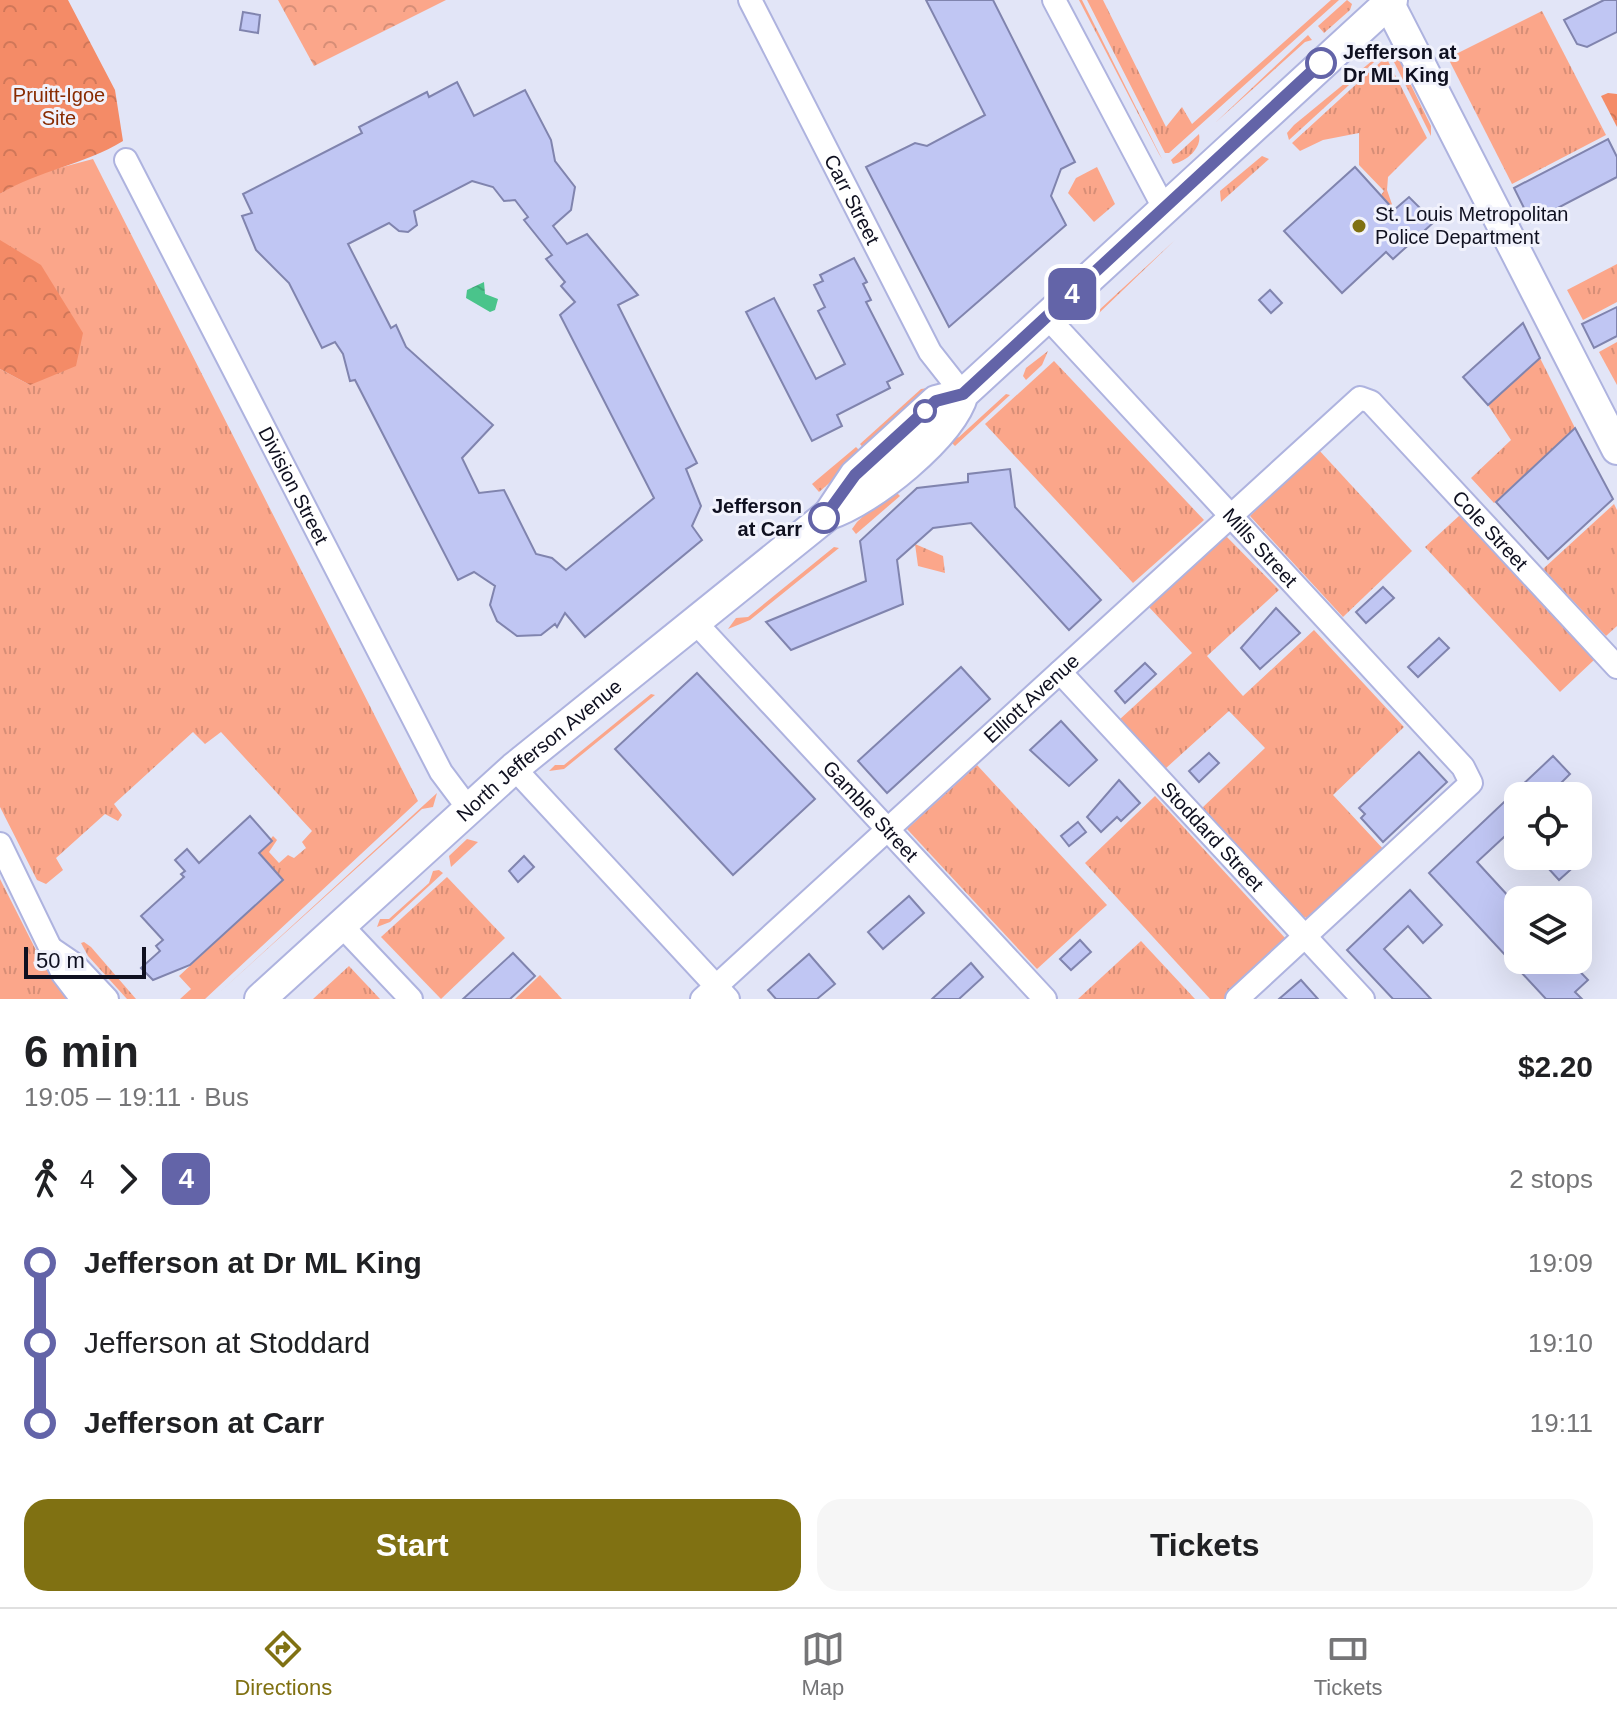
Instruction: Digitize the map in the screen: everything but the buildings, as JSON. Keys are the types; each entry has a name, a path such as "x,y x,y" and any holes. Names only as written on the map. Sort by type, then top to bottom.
{"main road":[{"name":"North Jefferson Avenue","path":"260,999 514,768 829,514 855,475 936,401 963,394 1389,1"},
{"path":"1389,1 1608,409 1617,449"}],"street":[{"name":"Carr Street","path":"750,0 930,352 963,394"},
{"path":"1054,0 1164,208"},
{"name":"Division Street","path":"126,160 441,772 468,808"},
{"name":"Mills Street","path":"1047,317 1463,767 1471,783 1305,936"},
{"name":"Elliott Avenue","path":"716,995 888,829 1360,398"},
{"name":"Cole Street","path":"1360,398 1371,402 1614,660"},
{"name":"Gamble Street","path":"695,622 1045,999"},
{"name":"Stoddard Street","path":"1060,672 1363,999"},
{"path":"514,768 716,995"},
{"path":"0,844 63,974 82,999"},
{"path":"341,925 411,999"},
{"path":"1237,999 1305,936"},
{"path":"51,947 74,964 107,999"}],"green space":[{"name":"Pruitt-Igoe Site","path":"0,0 68,0 115,90 123,141 0,194"},
{"path":"278,0 446,0 314,66"},
{"path":"1079,0 1082,0 1162,159 1159,154"},
{"path":"1087,0 1103,0 1166,127 1182,107 1192,124 1331,0 1339,0 1169,153 1165,153"},
{"path":"1347,0 1352,4 1350,10 1324,33 1318,26"},
{"path":"1542,11 1606,135 1512,184 1448,58"},
{"path":"1308,35 1312,40 1305,42 1215,123"},
{"path":"1394,50 1410,70 1405,73 1431,126 1431,136 1390,54"},
{"path":"1384,51 1289,140 1287,133 1294,125"},
{"path":"1386,57 1427,138 1388,177 1387,190 1394,210 1381,195 1384,191 1359,165 1359,133 1323,140 1300,151 1292,143"},
{"path":"1617,94 1617,127 1601,96"},
{"path":"1199,134 1198,144 1192,153 1173,164 1171,160"},
{"path":"1262,156 1269,159 1221,202 1220,191"},
{"path":"93,159 418,801 205,999 180,999 191,989 179,976 283,880 259,853 273,836 277,840 269,852 279,863 288,855 294,858 306,848 302,842 312,831 221,732 205,744 193,732 114,804 122,815 118,821 105,814 56,858 63,870 46,884 37,880 0,807 0,369 30,385 41,266 0,241 0,194 29,176"},
{"path":"1097,167 1115,204 1094,222 1068,193 1076,178"},
{"path":"0,240 41,265 83,333 76,366 30,385 0,369"},
{"path":"1175,240 1098,314 1080,321 1086,313 1097,312"},
{"path":"1617,264 1617,302 1583,320 1567,290"},
{"path":"1617,342 1617,385 1599,352"},
{"path":"1048,351 1042,365 1026,380 1023,376 1026,368"},
{"path":"1540,358 1575,428 1494,503 1471,478 1511,440 1488,405"},
{"path":"1054,361 1204,520 1133,583 985,424"},
{"path":"928,388 866,451 860,444 921,389"},
{"path":"1006,394 1010,395 955,446 950,441 959,437"},
{"path":"856,447 863,454 819,492 812,484"},
{"path":"1318,449 1412,551 1343,617 1250,516"},
{"path":"893,489 900,496 856,534 852,529 857,522"},
{"path":"1614,504 1617,510 1617,626 1606,636 1543,569"},
{"path":"1460,515 1594,660 1560,692 1425,547"},
{"path":"1225,535 1279,590 1207,656 1243,696 1314,630 1404,727 1333,795 1386,852 1310,919 1304,917 1202,808 1265,748 1229,711 1165,769 1119,720 1192,653 1148,606"},
{"path":"915,544 943,556 945,573 918,566"},
{"path":"834,547 839,548 750,620 728,629 736,618 748,617"},
{"path":"651,694 655,695 564,769 549,771 555,765 564,765"},
{"path":"977,765 1107,905 1037,969 907,829"},
{"path":"437,793 433,807 422,809 221,991"},
{"path":"1155,796 1286,939 1225,999 1210,999 1085,863"},
{"path":"467,839 478,842 451,867 449,856"},
{"path":"433,871 443,873 390,922 377,927 380,919 389,919 429,883"},
{"path":"447,877 505,938 441,999 381,937"},
{"path":"0,879 43,964 69,999 0,999"},
{"path":"1141,941 1195,999 1078,999"},
{"path":"84,942 136,999 127,999 88,956 81,943"},
{"path":"349,966 380,999 313,999"},
{"path":"540,975 562,999 515,999"}],"water":[{"path":"484,282 485,294 498,299 495,310 490,312 466,298 467,290"}],"bus line":[{"name":"4","path":"824,518 844,487 887,445 936,401 963,394 1321,63"}],"place":[{"name":"Jefferson at Dr ML King","path":"1321,63"},
{"name":"St. Louis Metropolitan Police Department","path":"1359,226"},
{"name":"Jefferson at Carr","path":"824,518"}]}
